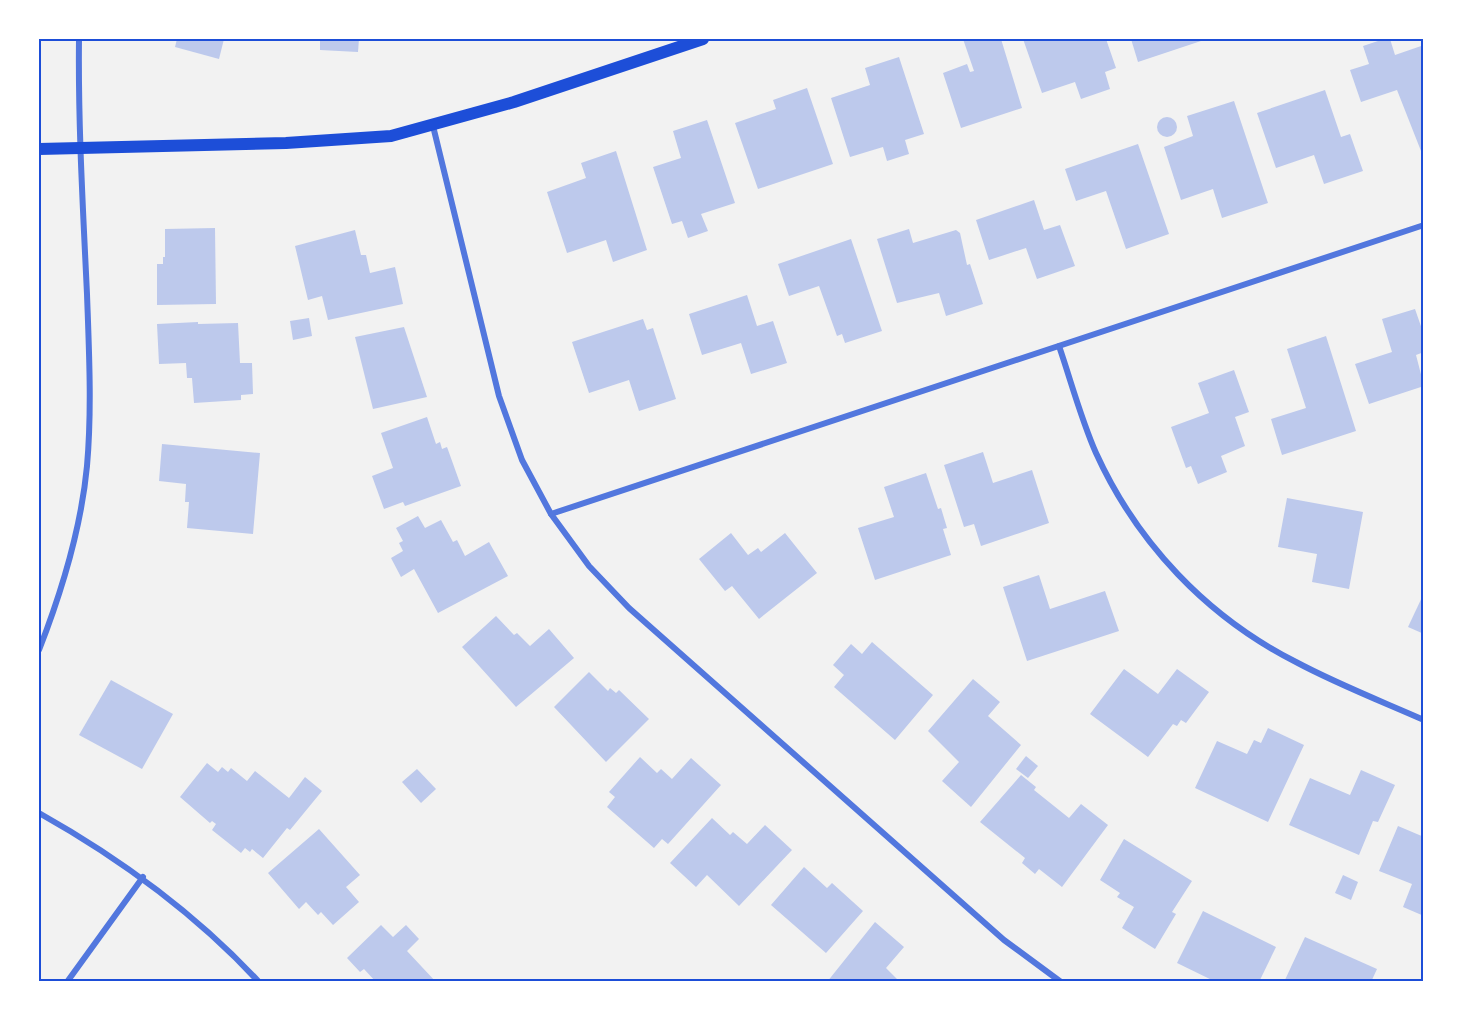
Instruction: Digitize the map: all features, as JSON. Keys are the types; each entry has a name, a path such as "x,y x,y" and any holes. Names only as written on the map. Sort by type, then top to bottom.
{"main road":[{"path":"39,149 342,140 391,136 514,102 703,39"}],"street":[{"path":"39,650 70,557 80,517 87,468 90,381 80,147 80,39"},
{"path":"433,126 499,396 522,460 551,514 589,566 629,608 1004,940 1061,982"},
{"path":"551,514 1424,225"},
{"path":"1059,346 1096,452 1124,507 1161,558 1202,599 1247,634 1296,662 1424,720"},
{"path":"39,813 143,877 230,950 259,982"},
{"path":"67,982 143,877"}],"building":[{"path":"177,39 224,39 219,59 175,47"},
{"path":"320,39 359,39 358,52 320,50"},
{"path":"963,39 1001,39 1022,108 961,128 943,73 967,64 970,72 974,71"},
{"path":"1023,39 1106,39 1116,68 1105,72 1110,89 1081,99 1075,82 1042,93"},
{"path":"1131,39 1207,39 1138,62"},
{"path":"1390,39 1395,55 1424,45 1424,150 1421,151 1397,90 1361,102 1350,70 1369,64 1363,46"},
{"path":"899,57 924,134 905,140 909,154 887,161 883,147 850,157 831,98 870,85 865,68"},
{"path":"807,88 833,164 758,189 735,123 776,109 773,100"},
{"path":"1325,90 1341,137 1350,134 1363,171 1324,184 1314,155 1276,168 1257,113"},
{"path":"1234,101 1268,203 1222,218 1213,189 1181,200 1164,147 1193,136 1187,116"},
{"path":"1167,117 1174,120 1177,127 1174,134 1167,137 1160,134 1157,127 1160,120"},
{"path":"707,120 735,203 701,214 708,231 688,238 682,221 672,224 653,167 681,158 673,131"},
{"path":"1138,144 1169,234 1126,249 1106,191 1076,201 1065,169"},
{"path":"616,151 647,250 613,262 606,240 567,253 547,192 586,178 581,163"},
{"path":"1034,200 1044,230 1060,225 1075,266 1037,279 1026,248 989,260 976,220"},
{"path":"215,228 216,304 157,305 157,264 163,264 163,257 165,257 165,229"},
{"path":"909,229 913,243 956,230 960,233 967,265 970,264 983,304 946,316 939,293 897,303 877,239"},
{"path":"355,230 361,255 366,255 370,273 395,267 403,304 328,320 322,296 308,300 295,246"},
{"path":"851,239 882,331 845,343 842,334 837,336 819,286 789,296 778,264"},
{"path":"747,295 757,326 773,321 787,363 751,374 741,343 702,355 689,314"},
{"path":"1415,309 1424,335 1424,352 1416,355 1424,386 1369,404 1355,364 1392,352 1382,319"},
{"path":"309,318 312,336 293,340 290,321"},
{"path":"643,319 647,330 653,328 676,399 639,411 629,380 589,393 572,342"},
{"path":"198,322 198,324 238,323 240,363 252,363 253,394 241,395 241,400 194,403 192,378 187,378 186,363 159,364 157,324"},
{"path":"404,327 427,397 373,409 355,337"},
{"path":"1326,336 1356,431 1282,455 1271,419 1306,408 1287,349"},
{"path":"1234,370 1249,412 1235,417 1245,446 1221,456 1227,472 1198,484 1191,466 1186,468 1171,427 1209,413 1198,383"},
{"path":"427,417 436,444 440,442 442,449 447,447 461,486 405,506 403,502 384,509 372,476 393,468 381,433"},
{"path":"162,444 260,453 253,534 187,528 189,502 185,502 186,484 159,481"},
{"path":"983,452 993,483 1032,470 1049,523 981,546 974,524 964,527 944,465"},
{"path":"926,473 938,509 941,508 947,528 943,529 951,555 875,580 858,528 894,517 884,487"},
{"path":"1287,498 1363,512 1349,589 1312,582 1317,554 1278,547"},
{"path":"418,516 425,528 441,520 453,542 457,540 465,556 489,542 508,576 438,613 414,569 401,577 391,558 403,551 399,543 403,541 396,528"},
{"path":"731,533 748,555 758,548 761,552 785,533 817,573 759,619 732,586 725,591 699,559"},
{"path":"1039,575 1050,609 1105,591 1119,631 1027,661 1003,587"},
{"path":"1424,593 1424,634 1408,627"},
{"path":"496,616 514,635 517,633 530,646 549,629 574,658 516,707 462,647"},
{"path":"872,642 933,695 895,740 834,687 844,675 833,665 851,644 862,654"},
{"path":"1124,669 1158,694 1177,669 1209,692 1186,723 1181,720 1177,726 1173,724 1148,757 1090,714"},
{"path":"589,672 608,691 610,688 616,693 619,690 649,719 606,762 554,707"},
{"path":"973,679 1000,702 988,716 1021,745 971,807 942,781 959,762 928,731"},
{"path":"111,680 173,714 142,769 79,735"},
{"path":"1268,728 1304,745 1268,822 1195,788 1217,741 1247,754 1254,740 1261,743"},
{"path":"1026,756 1038,766 1028,778 1016,769"},
{"path":"640,757 657,773 661,769 672,779 691,758 721,785 668,844 662,839 654,848 607,807 615,797 609,792"},
{"path":"207,763 218,772 222,767 228,772 231,768 247,781 255,771 289,798 305,777 322,791 290,830 287,828 263,858 252,849 250,852 245,848 241,853 212,830 216,824 212,821 210,823 180,797"},
{"path":"417,769 436,789 421,803 402,782"},
{"path":"1361,770 1395,785 1378,822 1373,821 1359,855 1289,825 1310,778 1350,795"},
{"path":"1021,775 1036,787 1034,790 1069,818 1081,804 1108,825 1062,887 1039,869 1035,874 1022,863 1025,858 980,822"},
{"path":"712,818 730,835 733,832 747,844 765,825 792,850 739,906 707,875 696,887 670,863"},
{"path":"1398,826 1424,837 1424,916 1403,907 1412,884 1379,871"},
{"path":"319,829 360,875 346,887 359,902 333,925 321,912 318,915 306,902 299,909 268,873"},
{"path":"1124,839 1192,881 1172,912 1176,914 1155,949 1122,928 1134,907 1117,897 1120,893 1100,880"},
{"path":"804,867 827,888 832,883 863,911 826,953 771,905"},
{"path":"1343,875 1358,882 1351,900 1335,893"},
{"path":"1203,911 1276,947 1259,982 1216,982 1177,963"},
{"path":"875,922 904,947 886,968 900,982 827,982"},
{"path":"381,925 393,937 406,925 419,939 407,951 436,982 376,982 364,969 360,972 347,958"},
{"path":"1305,937 1377,969 1371,982 1284,982"}]}
